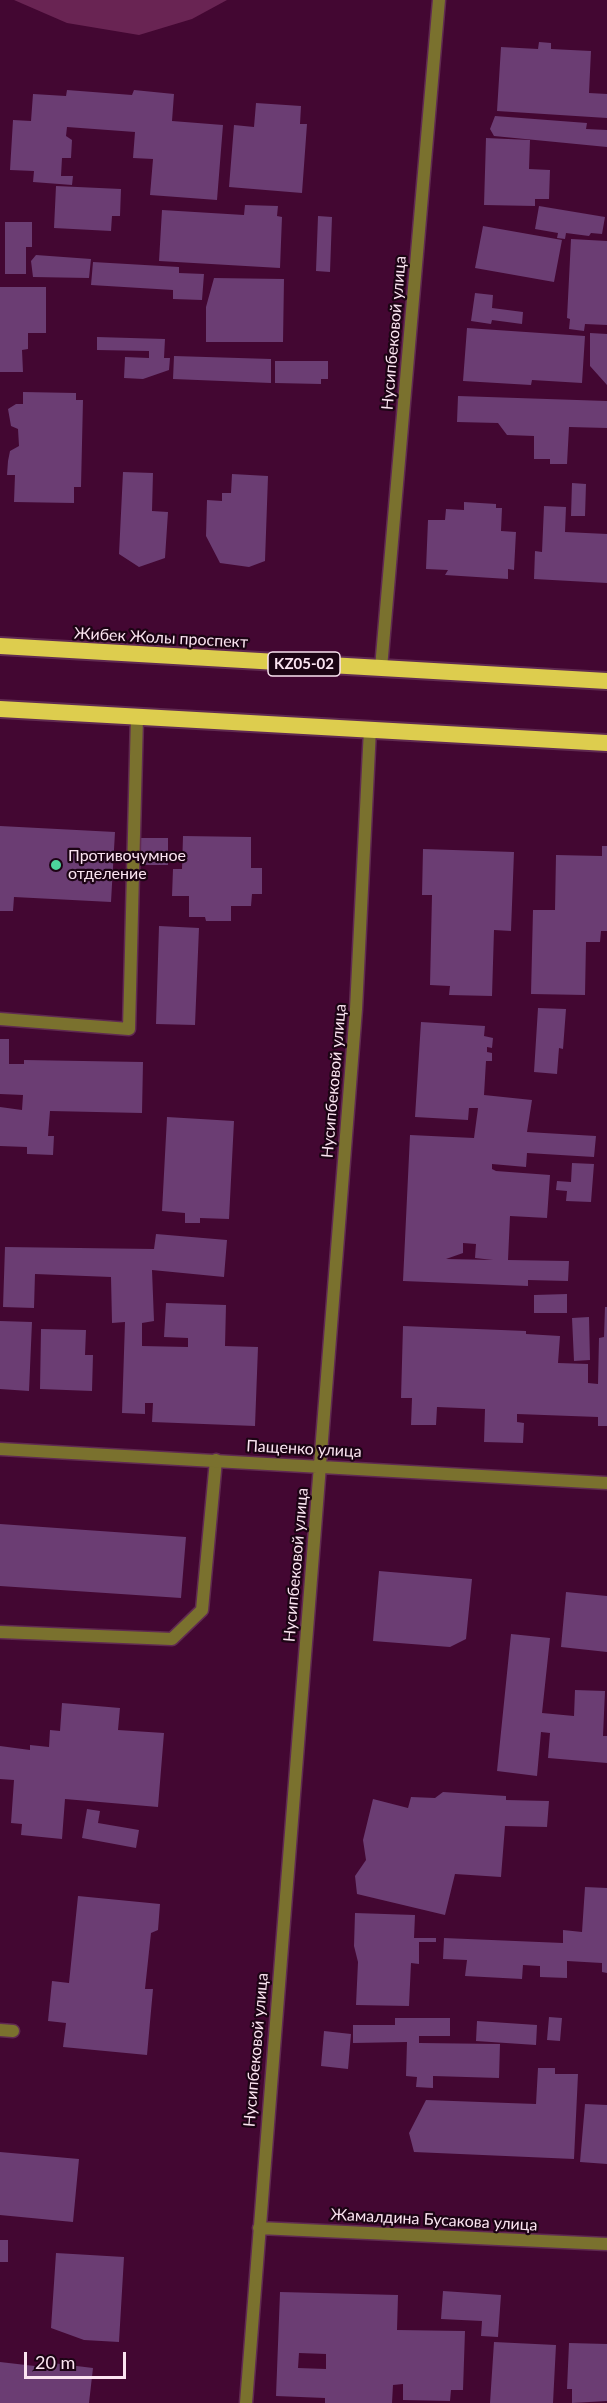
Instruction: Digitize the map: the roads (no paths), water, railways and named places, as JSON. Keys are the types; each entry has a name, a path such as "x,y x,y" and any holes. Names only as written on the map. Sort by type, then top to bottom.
{"highway":[{"name":"Жибек Жолы проспект","path":"0,646 607,681"},
{"path":"0,709 607,743"}],"street":[{"name":"Нусипбековой улица","path":"381,668 439,0"},
{"path":"0,1019 129,1029 137,717"},
{"name":"Нусипбековой улица","path":"246,2403 356,1009 370,729"},
{"name":"Пащенко улица","path":"0,1449 607,1483"},
{"path":"0,1632 172,1639 202,1610 216,1460"},
{"path":"0,2030 13,2031"},
{"name":"Жамалдина Бусакова улица","path":"259,2228 607,2244"}],"place":[{"name":"Противочумное отделение","path":"56,865"}]}
